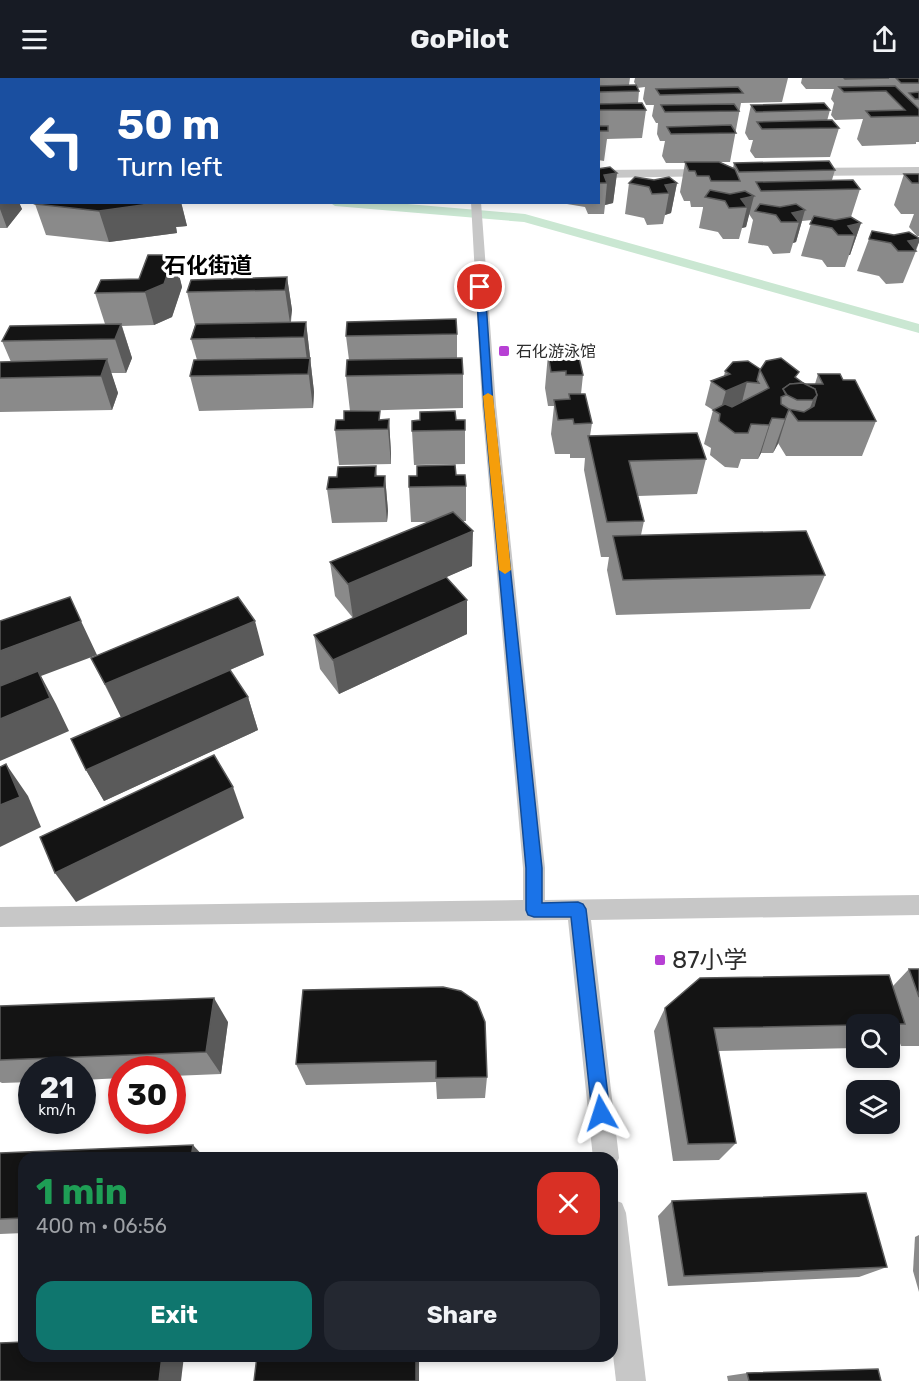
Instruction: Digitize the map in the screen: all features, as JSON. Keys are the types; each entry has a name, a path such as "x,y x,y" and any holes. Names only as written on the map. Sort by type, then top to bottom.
{"street":[{"path":"788,173 919,171"},
{"path":"600,174 729,173"},
{"path":"476,204 489,405 534,868 534,910"},
{"path":"0,916 919,905"},
{"path":"578,909 605,1152"},
{"path":"618,1267 631,1381"}],"building":[{"path":"896,78 919,78 919,83 901,83"},
{"path":"636,85 639,91 600,92 600,86"},
{"path":"895,86 919,109 919,116 871,117 866,111 905,110 886,91 844,92 839,87"},
{"path":"738,87 743,93 660,95 656,89"},
{"path":"919,92 919,99 915,99 909,93"},
{"path":"642,103 646,110 600,110 600,104"},
{"path":"824,103 830,110 756,112 751,105"},
{"path":"734,104 739,111 665,112 661,105"},
{"path":"832,120 839,128 762,129 757,122"},
{"path":"731,125 736,133 671,134 667,127"},
{"path":"600,126 608,126 608,131 600,131"},
{"path":"829,161 835,170 739,172 734,163"},
{"path":"685,162 719,162 735,169 740,181 711,181 709,176 697,176 695,171 689,171"},
{"path":"610,167 617,173 604,175 607,183 600,183 600,169"},
{"path":"904,174 919,174 919,183 912,183"},
{"path":"635,177 654,180 669,177 677,183 665,185 669,193 652,194 649,187 629,183"},
{"path":"853,180 860,189 761,191 756,182"},
{"path":"710,190 730,194 745,191 754,196 741,199 747,207 729,208 725,201 705,197"},
{"path":"35,204 150,204 99,211"},
{"path":"760,204 780,207 796,204 805,210 792,213 799,222 781,222 776,215 755,211"},
{"path":"814,216 835,220 851,217 861,223 848,226 855,235 838,235 832,228 810,224"},
{"path":"872,231 894,235 909,232 919,238 908,241 916,251 898,251 891,243 869,239"},
{"path":"148,255 174,255 164,284 145,292 95,293 101,280 139,279"},
{"path":"287,277 285,290 187,292 191,280"},
{"path":"456,319 457,334 346,336 347,322"},
{"path":"306,322 304,337 191,339 196,324"},
{"path":"121,324 115,339 2,341 10,326"},
{"path":"561,349 577,349 583,375 566,375 566,371 551,372 548,354 562,353"},
{"path":"310,358 308,374 190,376 194,360"},
{"path":"462,358 463,374 346,376 347,360"},
{"path":"781,358 799,372 795,377 803,383 790,384 783,389 786,395 781,397 781,404 789,409 785,419 772,418 769,425 751,424 748,433 735,433 719,421 720,414 713,410 725,404 732,407 769,388 760,370 766,361"},
{"path":"107,359 101,376 0,378 0,362"},
{"path":"748,361 760,369 757,380 759,383 747,382 726,391 711,381 730,374 725,371 733,362"},
{"path":"818,374 840,374 843,380 855,380 876,421 798,421 789,409 804,412 814,406 817,395 815,389 804,384 823,384"},
{"path":"803,383 815,389 817,395 813,400 797,400 787,395 783,389 790,384"},
{"path":"569,394 585,394 592,423 574,424 573,419 558,420 554,400 570,399"},
{"path":"344,411 380,411 379,420 389,419 388,429 335,430 336,420 344,420"},
{"path":"455,411 456,420 465,420 465,430 412,431 412,421 420,420 420,412"},
{"path":"697,433 706,459 629,461 644,521 607,522 588,436"},
{"path":"455,465 456,475 465,475 466,486 409,487 409,476 417,476 417,466"},
{"path":"376,466 375,476 385,476 384,487 327,489 329,477 337,477 338,467"},
{"path":"453,512 473,531 348,584 330,562"},
{"path":"806,531 825,575 623,580 613,536"},
{"path":"446,577 467,600 333,660 314,635"},
{"path":"70,597 81,621 0,651 0,621"},
{"path":"238,597 255,621 105,684 91,658"},
{"path":"230,670 248,697 86,770 71,739"},
{"path":"38,671 50,698 0,719 0,686"},
{"path":"214,755 233,787 55,873 40,837"},
{"path":"6,764 20,797 0,805 0,767"},
{"path":"909,969 919,969 919,997"},
{"path":"889,975 905,1024 900,1024 900,1014 846,1014 846,1025 714,1028 736,1143 688,1144 665,1008 700,978"},
{"path":"443,987 461,991 477,1002 485,1022 487,1077 436,1078 436,1061 296,1064 303,990"},
{"path":"214,998 206,1052 96,1056 18,1056 18,1059 0,1060 0,1006"},
{"path":"193,1145 192,1152 24,1152"},
{"path":"18,1152 18,1218 0,1219 0,1153"},
{"path":"866,1193 887,1267 684,1276 672,1201"},
{"path":"18,1342 18,1362 161,1362 159,1381 0,1381 0,1343"},
{"path":"256,1362 416,1362 416,1381 254,1381"},
{"path":"878,1369 881,1381 749,1381 747,1373"}],"waterway":[{"path":"359,204 525,218 919,329"}],"slow traffic":[{"path":"488,396 505,570"}],"place":[{"name":"石化游泳馆","path":"504,351"},
{"name":"87小学","path":"660,960"}],"district":[{"name":"石化街道","path":"208,265"}],"route":[{"path":"480,287 489,405 534,868 534,910 578,909 601,1113"}]}
